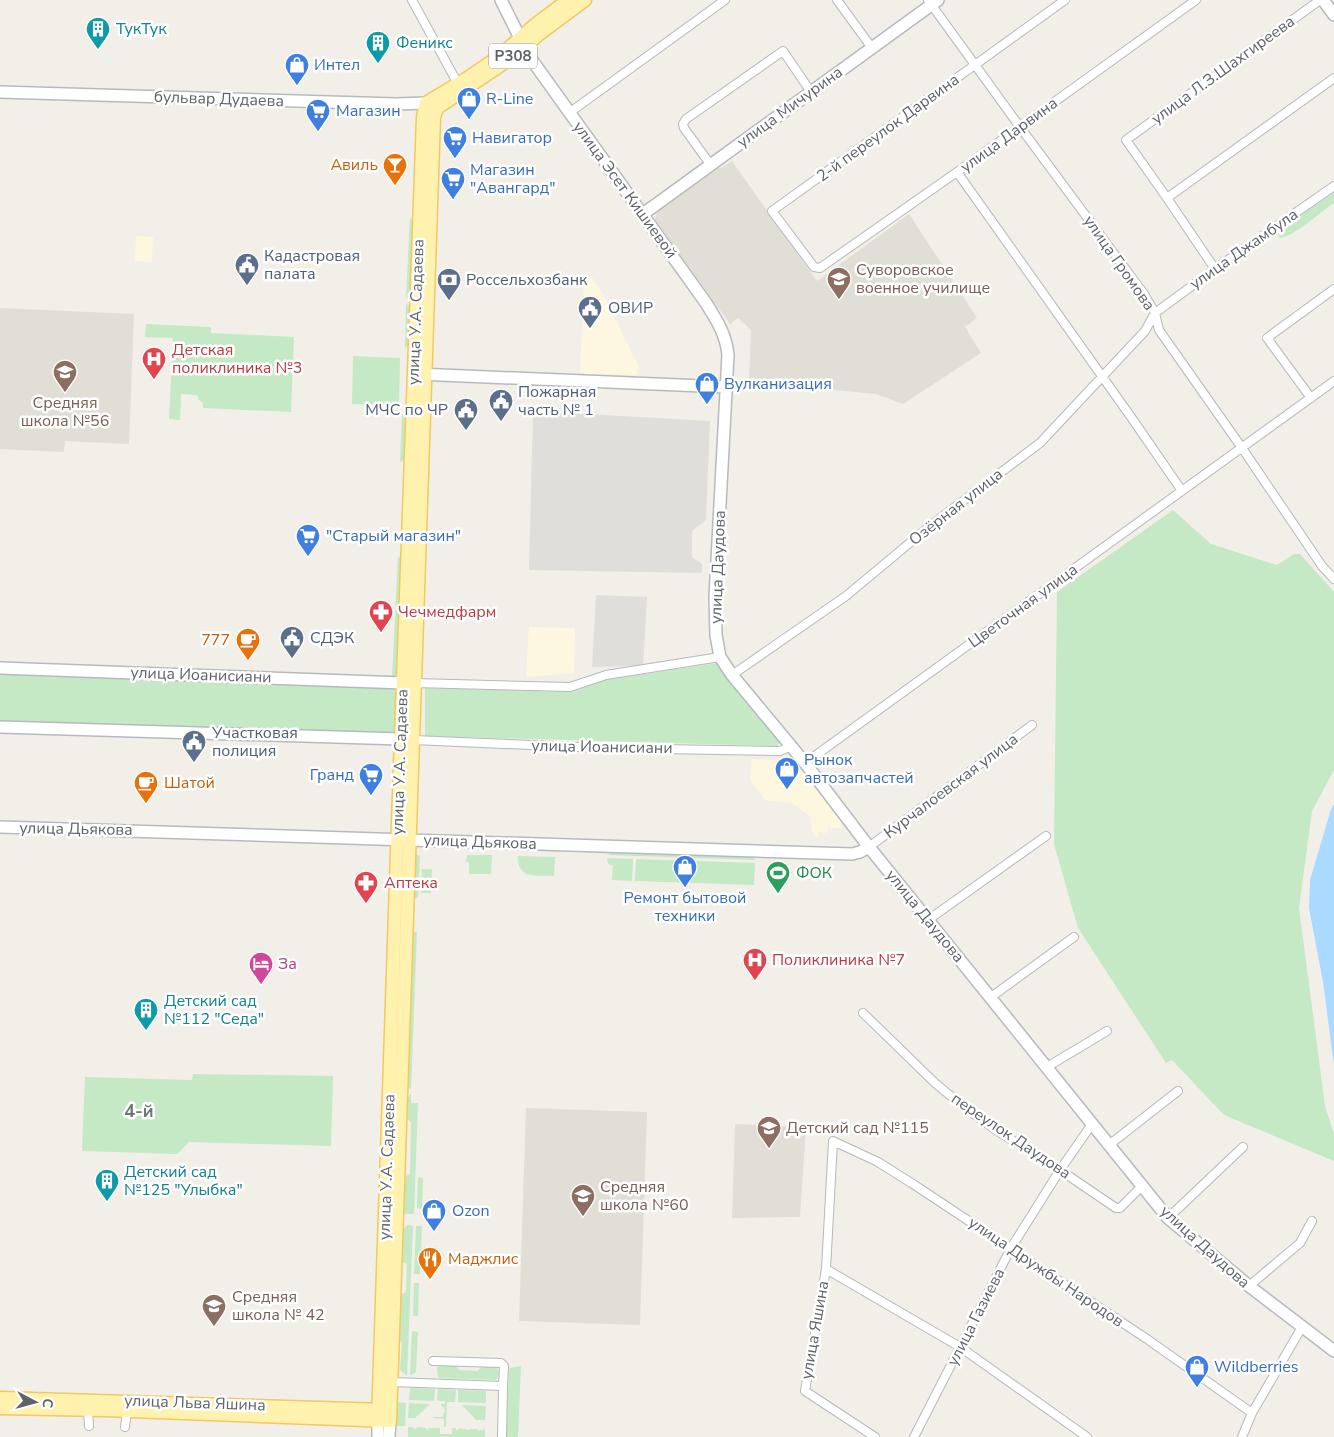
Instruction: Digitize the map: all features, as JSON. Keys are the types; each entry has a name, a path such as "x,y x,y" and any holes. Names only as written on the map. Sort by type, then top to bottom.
{"main road":[{"name":"P308","path":"432,106 477,82 568,0"},
{"name":"P308","path":"432,106 458,84 523,42 538,35 585,0"},
{"name":"улица У.А. Садаева","path":"384,1415 419,374 423,117 432,106"},
{"name":"улица У.А. Садаева","path":"384,1415 392,1382 403,840"},
{"name":"улица Льва Яшина","path":"0,1398 88,1410 384,1415"},
{"name":"улица Льва Яшина","path":"0,1408 39,1404 384,1415"}],"street":[{"path":"412,0 458,84"},
{"name":"улица Эсет Кишиевой","path":"501,0 529,56 706,303 723,331 727,342 728,356 726,387"},
{"path":"569,113 725,0"},
{"path":"836,0 872,48"},
{"name":"2-й переулок Дарвина","path":"820,268 814,267 772,211 1065,0"},
{"name":"улица Дарвина","path":"820,268 1196,0"},
{"path":"1322,0 1334,15"},
{"name":"улица Л.З.Шахгиреева","path":"1167,198 1126,140 1322,0"},
{"name":"улица Мичурина","path":"643,214 933,2"},
{"name":"улица Громова","path":"933,2 975,65 1144,294 1155,313 1159,330 1322,566 1334,579"},
{"path":"710,164 684,128 683,124 686,119 783,51 811,92"},
{"path":"1215,269 1167,198 1334,78"},
{"name":"бульвар Дудаева","path":"0,92 432,106"},
{"path":"957,172 1182,491"},
{"name":"улица Джамбула","path":"1155,313 1334,186"},
{"path":"1311,398 1267,338 1334,289"},
{"name":"Озёрная улица","path":"732,675 846,596 930,526 1040,442 1145,331 1155,313"},
{"path":"419,374 726,387"},
{"name":"Цветочная улица","path":"805,763 1334,381"},
{"name":"улица Даудова","path":"726,387 716,597 716,635 720,657 732,675 805,763 869,847 1168,1218 1249,1286 1334,1351"},
{"name":"улица Иоанисиани","path":"0,668 570,687 606,675 720,657"},
{"name":"Курчалоевская улица","path":"869,847 1032,725"},
{"name":"улица Иоанисиани","path":"0,727 407,739 602,748 780,751 791,746"},
{"name":"улица Дьякова","path":"0,827 852,854 869,847"},
{"path":"928,920 1046,836"},
{"path":"991,997 1074,936"},
{"name":"переулок Даудова","path":"863,1013 935,1083 964,1107 996,1130 1117,1208 1120,1208 1142,1186"},
{"path":"1047,1067 1107,1031"},
{"path":"1109,1145 1178,1090"},
{"name":"улица Газиева","path":"914,1437 1011,1248 1060,1170 1092,1124"},
{"name":"улица Дружбы Народов","path":"833,1141 878,1162 1011,1248 1147,1339 1252,1413"},
{"name":"улица Яшина","path":"833,1141 826,1269 805,1391 875,1437"},
{"path":"1168,1218 1243,1147"},
{"path":"1249,1286 1300,1243 1312,1221"},
{"path":"826,1269 960,1348 1087,1437"},
{"path":"1242,1437 1252,1413 1302,1327"},
{"path":"433,1361 502,1363 504,1366 502,1437"},
{"path":"392,1382 504,1386"},
{"path":"88,1410 90,1426"},
{"path":"125,1427 127,1411"},
{"path":"378,1437 384,1415"},
{"path":"384,1415 389,1437"}],"shaded area":[{"name":"Суворовское военное училище","path":"732,161 817,281 909,214 977,318 965,327 981,353 903,404 876,394 749,382 751,330 738,318 730,324 655,220 657,211 719,167 721,168"},
{"path":"136,236 153,237 152,262 135,261"},
{"path":"591,276 602,292 639,367 637,375 586,374 580,372 584,281"},
{"name":"Средняя школа №56","path":"0,308 134,314 129,444 65,441 64,452 0,449"},
{"path":"533,411 710,421 706,520 692,531 692,557 702,564 702,573 529,570"},
{"path":"596,595 647,597 643,666 592,667"},
{"path":"529,627 575,628 574,673 526,677"},
{"name":"Рынок автозапчастей","path":"752,759 789,761 805,773 841,822 841,829 828,827 827,833 819,832 818,839 812,832 810,816 792,803 765,800 750,779"},
{"name":"Средняя школа №60","path":"526,1108 647,1112 640,1325 519,1321"},
{"name":"Детский сад №115","path":"735,1124 806,1127 800,1217 732,1218"}],"green space":[{"path":"1334,189 1334,203 1293,233 1280,238 1278,235 1282,226"},
{"path":"410,217 413,223 410,296 406,298"},
{"path":"406,303 410,308 408,345 405,348"},
{"path":"146,324 211,327 211,333 294,337 291,412 203,408 203,403 197,395 181,394 180,420 169,419 173,338 145,337"},
{"path":"353,356 400,358 399,406 352,404"},
{"path":"402,413 406,416 405,460 400,462"},
{"path":"1173,510 1211,544 1277,565 1294,554 1300,554 1334,592 1334,770 1312,811 1299,908 1325,1106 1334,1134 1334,1161 1224,1115 1172,1060 1166,1063 1078,928 1054,844 1057,592"},
{"path":"398,556 402,560 397,674 392,678"},
{"path":"718,663 779,739 780,742 777,746 425,736 425,688 572,692 605,680"},
{"path":"0,673 397,685 396,737 0,724"},
{"path":"615,851 753,856 755,860 607,855"},
{"path":"414,854 420,856 418,898 412,898"},
{"path":"467,855 492,855 491,874 469,874 469,862 466,862"},
{"path":"518,856 555,857 554,876 535,876 524,873 519,864"},
{"path":"607,858 633,859 632,881 612,880 613,866 608,864"},
{"path":"636,859 755,863 754,885 635,881"},
{"path":"422,869 432,869 431,893 421,893"},
{"path":"412,932 417,932 411,1089 406,1086"},
{"path":"193,1074 333,1076 331,1146 189,1142 177,1154 82,1151 85,1077 192,1080"},
{"path":"411,1094 411,1103 418,1103 414,1214 403,1214 404,1177 410,1174 411,1122 406,1118 406,1098"},
{"path":"418,1177 423,1178 422,1209 417,1208"},
{"path":"407,1225 413,1226 407,1376 400,1370 402,1342 398,1340 400,1295 406,1292 407,1264 401,1261 403,1230"},
{"path":"416,1226 422,1226 420,1274 414,1274"},
{"path":"414,1283 419,1283 418,1316 413,1316"},
{"path":"412,1331 418,1332 416,1372 410,1376"},
{"path":"440,1365 455,1366 460,1370 477,1371 481,1367 496,1367 498,1375 496,1380 439,1378 437,1368"},
{"path":"521,1366 518,1437 506,1437 509,1371 510,1368"},
{"path":"410,1388 435,1389 434,1401 409,1400"},
{"path":"438,1389 456,1390 455,1402 447,1402 446,1427 444,1427 444,1419 433,1418 443,1417 445,1412 441,1404 445,1404 445,1401 437,1401"},
{"path":"458,1390 486,1391 486,1403 458,1402"},
{"path":"397,1402 406,1403 405,1426 396,1426"},
{"path":"409,1403 430,1404 415,1418 408,1418"},
{"path":"462,1405 486,1406 485,1420 476,1420"},
{"path":"408,1427 413,1427 414,1429 417,1427 426,1428 428,1430 429,1428 440,1428 440,1434 452,1434 452,1428 456,1428 456,1430 459,1428 467,1430 477,1429 478,1431 485,1429 485,1437 408,1437"}],"water":[{"path":"1334,804 1334,1065 1323,982 1309,908 1310,880"}],"place":[{"name":"ТукТук","path":"98,50"},
{"name":"Феникс","path":"378,64"},
{"name":"Интел","path":"297,86"},
{"name":"R-Line","path":"469,120"},
{"name":"Магазин","path":"318,132"},
{"name":"Навигатор","path":"455,159"},
{"name":"Авиль","path":"395,186"},
{"name":"Магазин \"Авангард\"","path":"453,200"},
{"name":"Кадастровая палата","path":"247,286"},
{"name":"Суворовское военное училище","path":"839,300"},
{"name":"Россельхозбанк","path":"449,301"},
{"name":"ОВИР","path":"590,329"},
{"name":"Детская поликлиника №3","path":"154,380"},
{"name":"Средняя школа №56","path":"65,393"},
{"name":"Вулканизация","path":"707,405"},
{"name":"Пожарная часть № 1","path":"501,422"},
{"name":"МЧС по ЧР","path":"466,431"},
{"name":"\"Старый магазин\"","path":"308,557"},
{"name":"Чечмедфарм","path":"381,633"},
{"name":"СДЭК","path":"292,659"},
{"name":"777","path":"248,661"},
{"name":"Участковая полиция","path":"194,763"},
{"name":"Рынок автозапчастей","path":"787,790"},
{"name":"Гранд","path":"371,796"},
{"name":"Шатой","path":"146,804"},
{"name":"Ремонт бытовой техники","path":"685,888"},
{"name":"ФОК","path":"778,894"},
{"name":"Аптека","path":"366,904"},
{"name":"Поликлиника №7","path":"755,981"},
{"name":"За","path":"261,985"},
{"name":"Детский сад №112 \"Седа\"","path":"146,1031"},
{"name":"Детский сад №115","path":"769,1149"},
{"name":"Детский сад №125 \"Улыбка\"","path":"107,1202"},
{"name":"Средняя школа №60","path":"583,1217"},
{"name":"Ozon","path":"434,1232"},
{"name":"Маджлис","path":"430,1280"},
{"name":"Средняя школа № 42","path":"214,1327"},
{"name":"Wildberries","path":"1197,1388"}],"district":[{"name":"4-й","path":"139,1111"}]}
